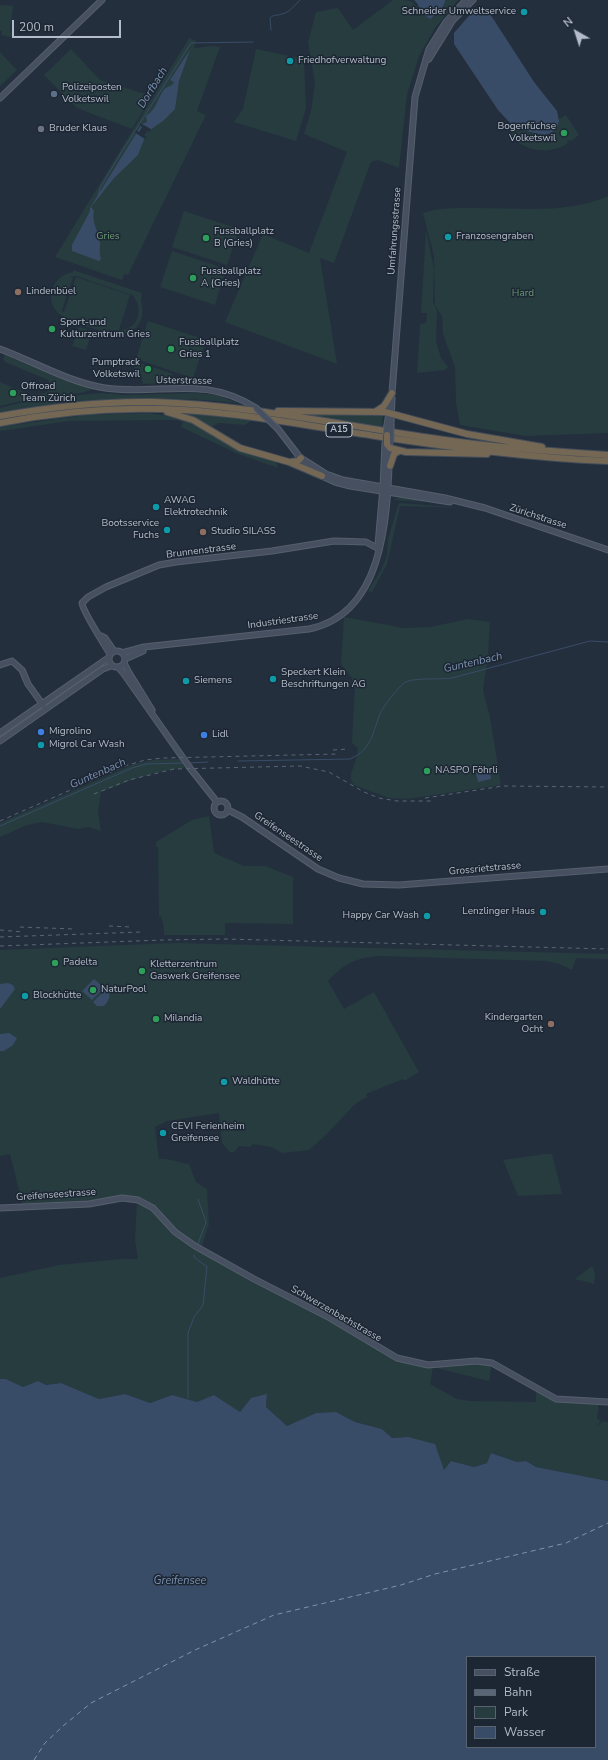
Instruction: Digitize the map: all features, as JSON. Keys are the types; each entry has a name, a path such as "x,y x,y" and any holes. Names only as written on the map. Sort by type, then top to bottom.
{"highway":[{"path":"375,412 384,406 392,393"},
{"name":"A15","path":"0,416 69,406 137,402 197,404 466,443 574,453 608,454"},
{"path":"157,409 190,419 240,448 289,462 322,476"},
{"name":"A15","path":"0,423 70,412 157,409 244,416 440,445 520,454 608,461"},
{"path":"252,411 385,412 390,415 399,415 489,438 574,453"},
{"path":"387,435 388,444 399,451 467,454 520,454"},
{"path":"390,466 394,455 399,451"},
{"path":"289,462 297,461 301,458"}],"main road":[{"path":"0,98 102,0"},
{"name":"Umfahrungsstrasse","path":"386,490 389,425 412,112 429,49 439,32 466,0"},
{"name":"Umfahrungsstrasse","path":"422,72 449,25 472,0"},
{"name":"Usterstrasse","path":"0,349 68,378 106,388 206,388 233,395 256,408 278,429 290,447 301,458 337,478 386,490"},
{"name":"Umfahrungsstrasse","path":"387,435 389,425"},
{"name":"Umfahrungsstrasse","path":"386,490 390,466 388,444"},
{"name":"Usterstrasse","path":"301,458 304,464 322,476 342,484 386,490"},
{"name":"Zürichstrasse","path":"386,490 431,495 485,508 608,550"},
{"name":"Industriestrasse","path":"379,549 378,538 386,490"},
{"name":"Industriestrasse","path":"111,655 144,647 149,648 176,643 294,631 326,624 342,614 358,598 370,577 384,530 386,490"},
{"path":"369,543 378,538"},
{"name":"Brunnenstrasse","path":"111,655 105,638 101,636 83,611 82,603 88,597 117,582 171,562 279,550 334,541 369,543 379,549"},
{"name":"Industriestrasse","path":"118,667 125,661 149,648"},
{"path":"122,653 128,672 151,707 157,720"},
{"path":"111,655 111,666"},
{"path":"0,733 43,705 111,655"},
{"path":"0,665 12,661 19,666 43,705"},
{"path":"0,741 103,669 111,666 118,667 157,720 188,766 217,802"},
{"path":"144,703 151,707"},
{"path":"222,801 226,804 228,810 222,815 217,814 214,808 217,802 222,801"},
{"name":"Greifenseestrasse","path":"228,810 242,817 318,869 339,878 363,884"},
{"name":"Grossrietstrasse","path":"363,884 399,885 608,869"},
{"name":"Greifenseestrasse","path":"0,1208 89,1204 122,1198 137,1200"},
{"name":"Schwerzenbachstrasse","path":"137,1200 153,1208 175,1232 195,1246 254,1279 330,1318 397,1358 428,1365 476,1361 492,1363 544,1393 564,1401 608,1402"}],"green space":[{"path":"393,0 409,1 416,5 422,13 433,18 442,10 445,0 458,0 435,28 419,56 407,95 399,168 378,160 371,162 334,263 320,258 337,364 225,322 263,234 309,253 347,152 304,134 311,111 315,83 308,42 316,12 338,8 353,30"},
{"path":"0,5 13,6 10,31 13,35 10,37 1,35"},
{"name":"Gries","path":"189,38 196,41 194,48 212,46 220,47 197,111 206,115 128,275 124,274 122,280 55,257"},
{"path":"71,49 100,80 152,96 132,129 77,108 44,75"},
{"path":"256,49 304,59 306,108 296,141 234,122 243,109"},
{"path":"0,52 17,70 0,86"},
{"name":"Bogenfüchse Volketswil","path":"566,115 579,135 571,141 567,141 568,143 561,147 545,150 528,148 520,144 508,133 514,127 534,134 547,133 553,131 557,126 559,119"},
{"name":"Hard","path":"608,196 608,433 526,436 460,425 456,403 455,367 443,334 442,317 435,305 434,256 423,213 450,208 561,208 593,202"},
{"name":"Fussballplatz B (Gries)","path":"184,211 239,229 227,265 172,247"},
{"path":"426,230 434,269 433,301 437,311 436,341 441,358 448,367 445,370 417,373 420,324 426,323 427,313 421,313"},
{"name":"Fussballplatz A (Gries)","path":"172,251 226,269 215,305 160,287"},
{"path":"73,270 142,293 141,321 128,333 114,334 77,323 61,315 53,306 51,294 56,282 61,277 73,272","holes":["76,276 132,295 138,306 138,318 131,327 126,329 119,330 130,295 76,277 64,312 60,309 62,310 73,278 70,277"]},
{"name":"Fussballplatz Gries 1","path":"148,321 206,340 193,378 136,359"},
{"path":"79,327 92,331 86,350 72,346"},
{"path":"6,351 94,389 81,393 31,399 0,406 0,382 31,395 46,393 51,384 48,380 5,362 3,359"},
{"name":"Pumptrack Volketswil","path":"131,360 173,374 167,383 143,384 140,372 128,363"},
{"path":"99,393 126,395 195,393 217,395 237,403 207,400 148,398 118,399 59,404 0,412 0,408 31,400"},
{"path":"147,413 183,418 247,453 276,461 278,468 236,453 181,427 183,422 178,420 69,421 0,431 0,427 85,415"},
{"path":"186,413 252,420 245,425 218,423 212,427"},
{"path":"296,413 383,414 382,427"},
{"path":"400,497 445,503 393,500"},
{"path":"399,503 464,508 400,506 387,564 372,592 368,591 381,570 387,556 388,539"},
{"path":"344,617 404,628 430,627 468,619 490,622 488,656 483,690 490,717 501,785 407,799 389,798 354,785 351,780 351,774 358,748 352,743 355,686 352,686 352,678 341,664"},
{"path":"179,759 185,768 163,771 132,780 101,792 98,811 101,831 88,827 78,829 42,822 27,825 0,837 0,823 134,764 154,760"},
{"path":"209,816 214,853 244,866 265,866 293,877 293,924 225,923 225,935 164,935 164,927 161,916 159,916 158,847 156,847 156,842 192,820"},
{"path":"177,943 608,954 608,959 576,958 572,970 559,964 547,961 379,956 357,960 339,970 328,981 344,1009 374,992 419,1072 404,1081 403,1079 366,1094 367,1097 355,1104 326,1135 309,1150 282,1153 271,1147 253,1144 250,1147 239,1146 234,1152 230,1152 222,1143 219,1113 167,1121 155,1127 159,1159 167,1159 189,1164 196,1182 207,1189 209,1224 201,1249 305,1304 384,1351 423,1365 492,1363 489,1381 433,1367 430,1384 457,1399 470,1401 536,1402 536,1388 559,1397 599,1402 597,1419 601,1421 596,1427 603,1421 608,1422 608,1481 536,1467 526,1461 517,1462 491,1453 487,1463 474,1467 451,1461 444,1470 408,1437 392,1438 382,1429 355,1422 336,1412 316,1413 287,1426 266,1407 267,1395 251,1398 240,1412 214,1395 197,1402 172,1395 150,1403 125,1394 99,1399 61,1383 46,1385 38,1381 23,1387 6,1379 0,1379 0,1278 59,1265 121,1259 138,1259 135,1240 137,1200 122,1198 89,1204 23,1207 10,1154 0,1156 0,950"},
{"path":"552,1154 562,1194 518,1196 503,1160"},
{"path":"592,1266 595,1273 594,1284 575,1279"}],"water":[{"path":"414,0 445,0 445,2 440,12 430,19 422,13"},
{"path":"474,10 486,11 492,17 534,82 557,111 559,121 557,127 551,133 544,135 514,127 498,110 454,44 454,33"},
{"name":"Dorfbach","path":"190,50 179,81 175,109 163,121 147,132 138,155 114,178 91,207 94,211 94,223 100,243 101,259 99,261 72,251 72,245 90,211 90,208 142,124 147,122 146,116 154,108 164,89 173,84 174,82 170,80"},
{"path":"490,770 491,779 478,782 476,773"},
{"name":"NaturPool","path":"94,979 104,988 92,1000 82,991"},
{"path":"8,983 13,985 15,989 0,1009 0,984"},
{"name":"NaturPool","path":"107,988 110,995 107,1002 104,1006 97,1006 93,1002"},
{"path":"9,1033 17,1038 13,1045 4,1051 0,1051 0,1034"},
{"name":"Greifensee","path":"0,1379 6,1379 23,1387 38,1381 46,1385 61,1383 99,1399 125,1394 150,1403 172,1395 197,1402 214,1395 240,1412 251,1398 267,1394 266,1407 287,1426 316,1413 336,1412 355,1422 382,1429 392,1438 408,1437 435,1444 444,1470 451,1461 474,1467 487,1463 491,1453 517,1462 526,1461 536,1467 608,1481 608,1760 0,1760"}],"pier":[{"path":"140,123 151,129 150,132 148,131 145,135 147,137 145,139 134,132 136,130 139,132 142,127 139,125"}],"waterway":[{"name":"Dorfbach","path":"271,30 270,18 287,12 300,0"},
{"name":"Dorfbach","path":"98,197 100,188 121,153 191,43 253,42"},
{"name":"Guntenbach","path":"238,761 350,759 358,755 368,745 383,709 398,689 408,681 420,679 447,679 590,641 608,642"},
{"name":"Guntenbach","path":"189,763 208,762"},
{"name":"Guntenbach","path":"0,826 132,768 146,764 184,763"},
{"path":"198,1199 206,1222 198,1244"},
{"path":"188,1398 188,1333 194,1317 203,1305 207,1267 194,1257 194,1255"}],"ferry route":[{"path":"34,1760 45,1743 91,1703 195,1650 274,1615 401,1585 435,1574 566,1543 608,1523"}],"railway":[{"path":"333,750 348,749"},
{"path":"0,821 125,766 145,760 163,758 339,754"},
{"path":"94,794 129,780 174,769 300,766 329,772 364,792 379,798 397,801 432,801"},
{"path":"425,798 503,786 608,787"},
{"path":"109,926 131,927"},
{"path":"20,927 74,929"},
{"path":"0,930 23,932"},
{"path":"0,937 142,932"},
{"path":"0,946 224,939 608,949"}],"place":[{"name":"Schneider Umweltservice","path":"524,12"},
{"name":"Friedhofverwaltung","path":"290,61"},
{"name":"Polizeiposten Volketswil","path":"54,94"},
{"name":"Bruder Klaus","path":"41,129"},
{"name":"Bogenfüchse Volketswil","path":"564,133"},
{"name":"Franzosengraben","path":"448,237"},
{"name":"Fussballplatz B (Gries)","path":"206,238"},
{"name":"Fussballplatz A (Gries)","path":"193,278"},
{"name":"Lindenbüel","path":"18,292"},
{"name":"Sport-und Kulturzentrum Gries","path":"52,329"},
{"name":"Fussballplatz Gries 1","path":"171,349"},
{"name":"Pumptrack Volketswil","path":"148,369"},
{"name":"Offroad Team Zürich","path":"13,393"},
{"name":"AWAG Elektrotechnik","path":"156,507"},
{"name":"Bootsservice Fuchs","path":"167,530"},
{"name":"Studio SILASS","path":"203,532"},
{"name":"Speckert Klein Beschriftungen AG","path":"273,679"},
{"name":"Siemens","path":"186,681"},
{"name":"Migrolino","path":"41,732"},
{"name":"Lidl","path":"204,735"},
{"name":"Migrol Car Wash","path":"41,745"},
{"name":"NASPO Föhrli","path":"427,771"},
{"name":"Lenzlinger Haus","path":"543,912"},
{"name":"Happy Car Wash","path":"427,916"},
{"name":"Padelta","path":"55,963"},
{"name":"Kletterzentrum Gaswerk Greifensee","path":"142,971"},
{"name":"NaturPool","path":"93,990"},
{"name":"Blockhütte","path":"25,996"},
{"name":"Milandia","path":"156,1019"},
{"name":"Kindergarten Ocht","path":"551,1024"},
{"name":"Waldhütte","path":"224,1082"},
{"name":"CEVI Ferienheim Greifensee","path":"163,1133"}]}
